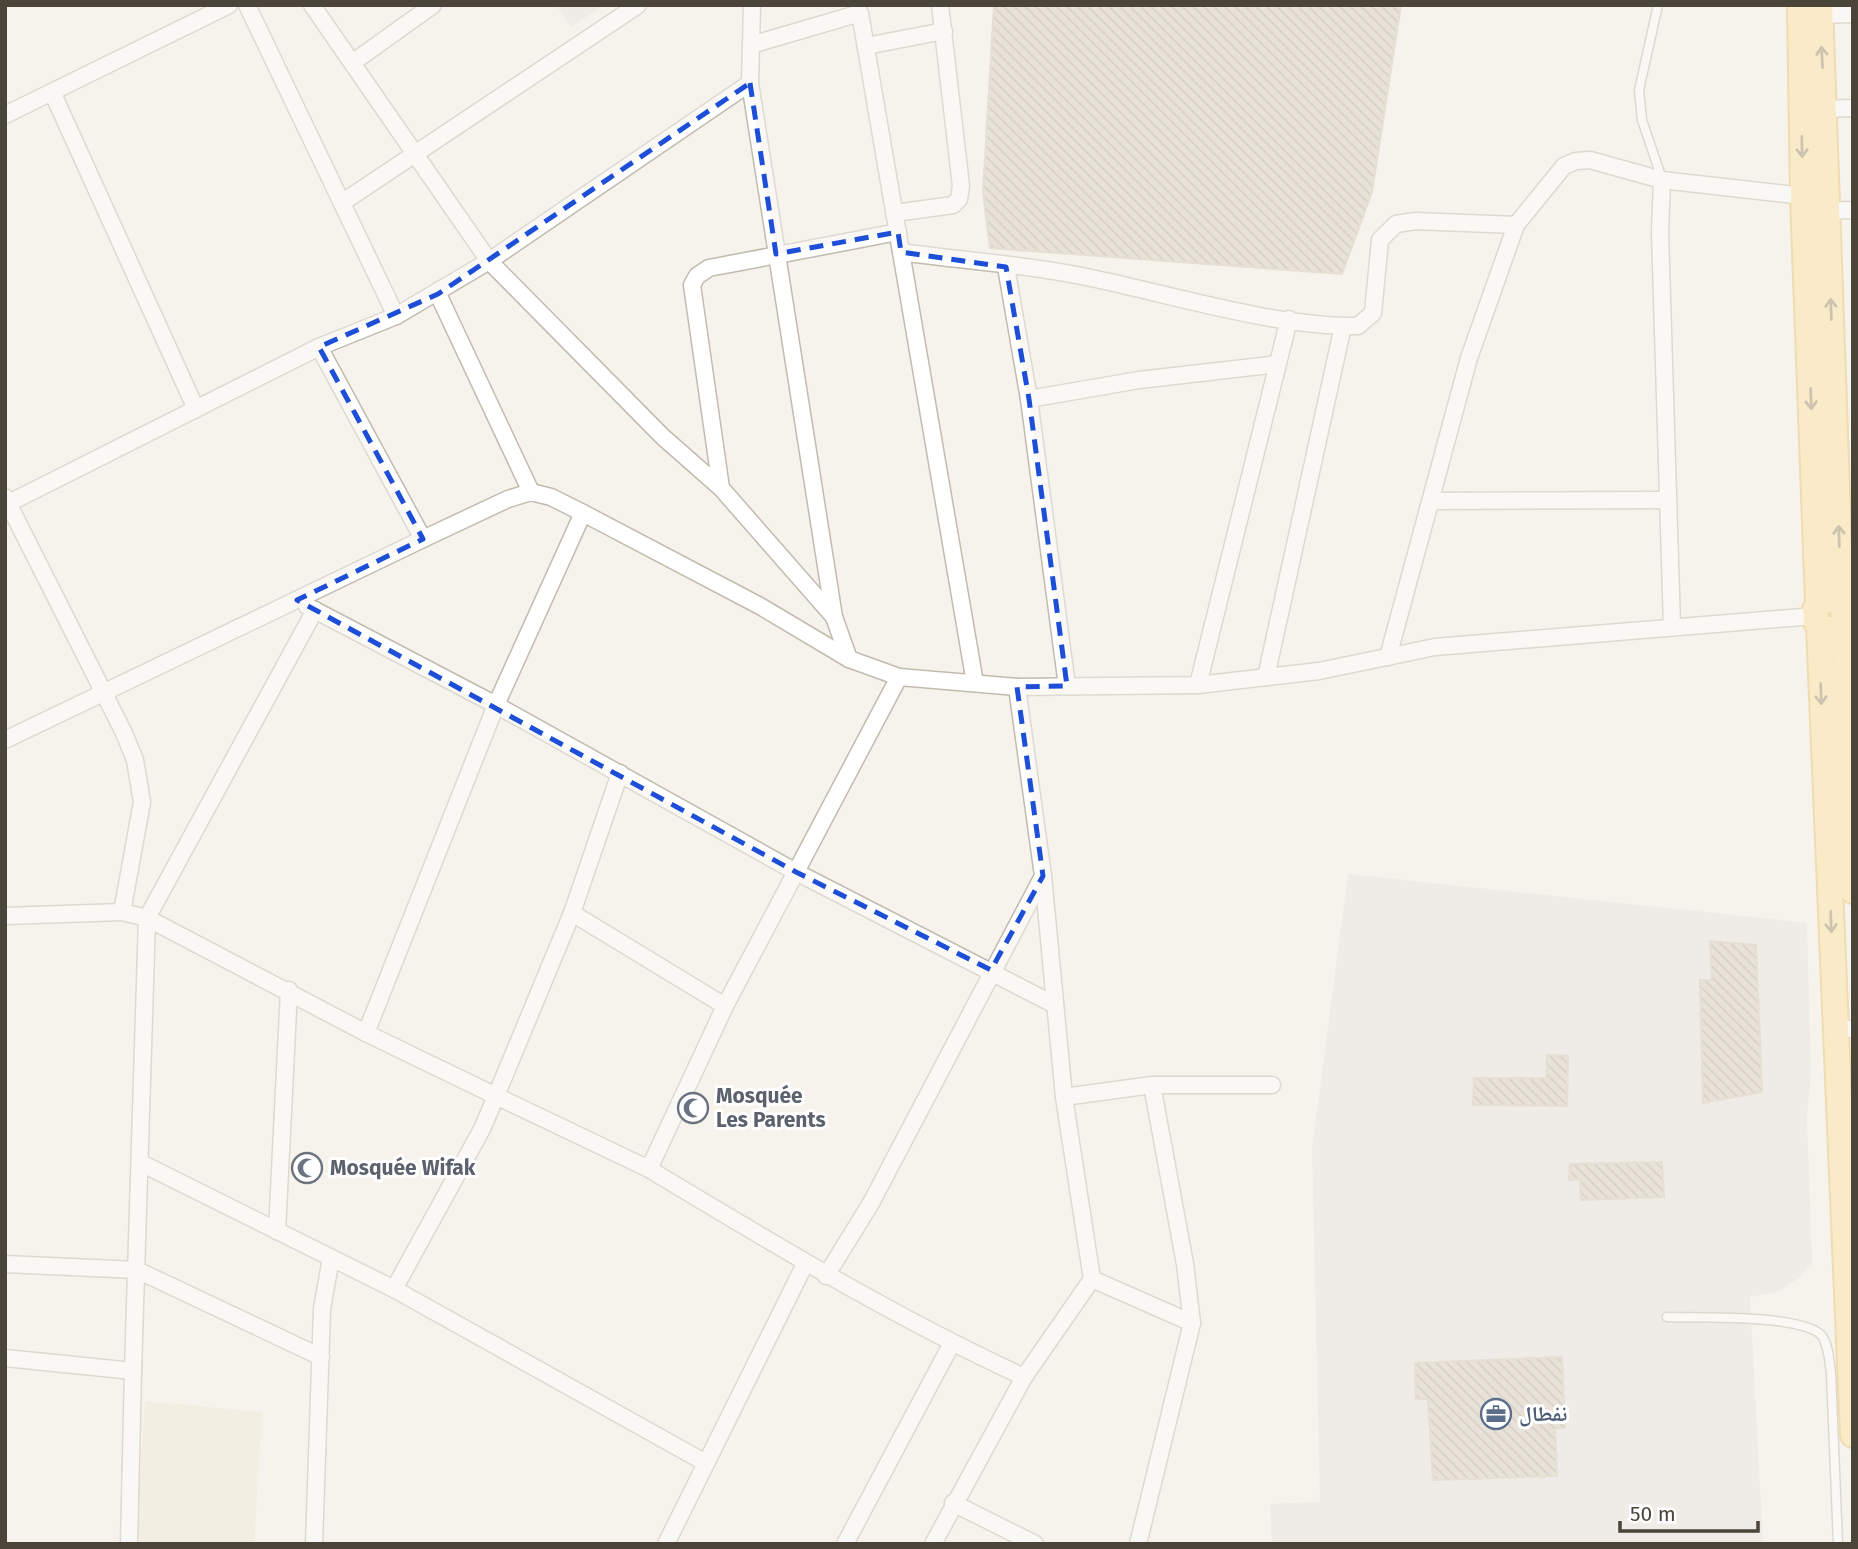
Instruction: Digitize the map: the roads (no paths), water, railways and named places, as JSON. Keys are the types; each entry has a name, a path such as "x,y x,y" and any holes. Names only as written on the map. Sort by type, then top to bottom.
{"main road":[{"path":"1810,10 1841,210 1827,614 1853,891"},
{"path":"1810,10 1804,204 1827,614 1844,1029 1853,1436"}],"street":[{"path":"5,115 53,94 229,5"},
{"path":"247,5 396,316"},
{"path":"312,5 489,261 663,437 721,488 834,617"},
{"path":"352,63 433,5"},
{"path":"343,202 638,5"},
{"path":"752,5 750,83 834,617 849,659"},
{"path":"895,213 953,205 959,200 961,186 940,5"},
{"path":"751,45 859,9 975,683"},
{"path":"1810,10 1853,14"},
{"path":"866,46 944,31"},
{"path":"122,912 142,802 135,760 104,693 6,502 319,347 396,316 438,294 750,83"},
{"path":"53,94 196,409"},
{"path":"1825,109 1853,108"},
{"path":"1388,657 1469,358 1516,225 1564,166 1576,161 1590,160 1662,180 1841,210"},
{"path":"1662,180 1667,500 1672,626"},
{"path":"901,252 1095,278 1166,296 1289,319 1358,326 1373,313 1380,240 1396,224 1415,221 1516,225"},
{"path":"721,488 692,285 696,276 709,268 898,232"},
{"path":"1006,267 1030,399 1067,686"},
{"path":"438,294 531,492"},
{"path":"1198,685 1289,319"},
{"path":"1266,677 1343,326"},
{"path":"319,347 423,539"},
{"path":"1030,399 1139,380 1278,364"},
{"path":"5,740 423,539 508,499 531,492 551,497 583,513 760,606 849,659 899,677 1017,687 1198,685 1319,671 1435,647 1505,639 1827,614"},
{"path":"1431,501 1667,500"},
{"path":"366,1033 496,705 583,513"},
{"path":"297,600 496,705 796,872 1055,1005"},
{"path":"129,1544 147,918 315,610"},
{"path":"649,1169 725,1006 899,677"},
{"path":"933,1544 1024,1377 1092,1279 1064,1097 1043,876 1017,687"},
{"path":"394,1289 482,1129 572,913 620,773"},
{"path":"826,1276 871,1203 991,970 1043,876"},
{"path":"5,916 122,912 147,918 289,990 366,1033 649,1169 826,1276 952,1343 1024,1377"},
{"path":"572,913 725,1006"},
{"path":"277,1231 289,990"},
{"path":"1064,1097 1152,1085 1272,1085"},
{"path":"1138,1544 1192,1323 1185,1264 1152,1085"},
{"path":"141,1164 394,1289 706,1463"},
{"path":"314,1544 322,1309 331,1258"},
{"path":"5,1264 137,1270 321,1357"},
{"path":"666,1544 805,1264"},
{"path":"1092,1279 1192,1323"},
{"path":"845,1544 952,1343"},
{"path":"5,1358 133,1371"},
{"path":"953,1503 1035,1544"}],"lane":[{"path":"1658,5 1639,90 1642,120 1662,180"},
{"path":"1667,1318 1761,1319 1812,1329 1822,1336 1828,1349 1830,1373 1838,1544"}],"place":[{"name":"Mosquée Les Parents","path":"693,1108"},
{"name":"Mosquée Wifak","path":"307,1168"},
{"name":"نفطال","path":"1496,1414"}]}
